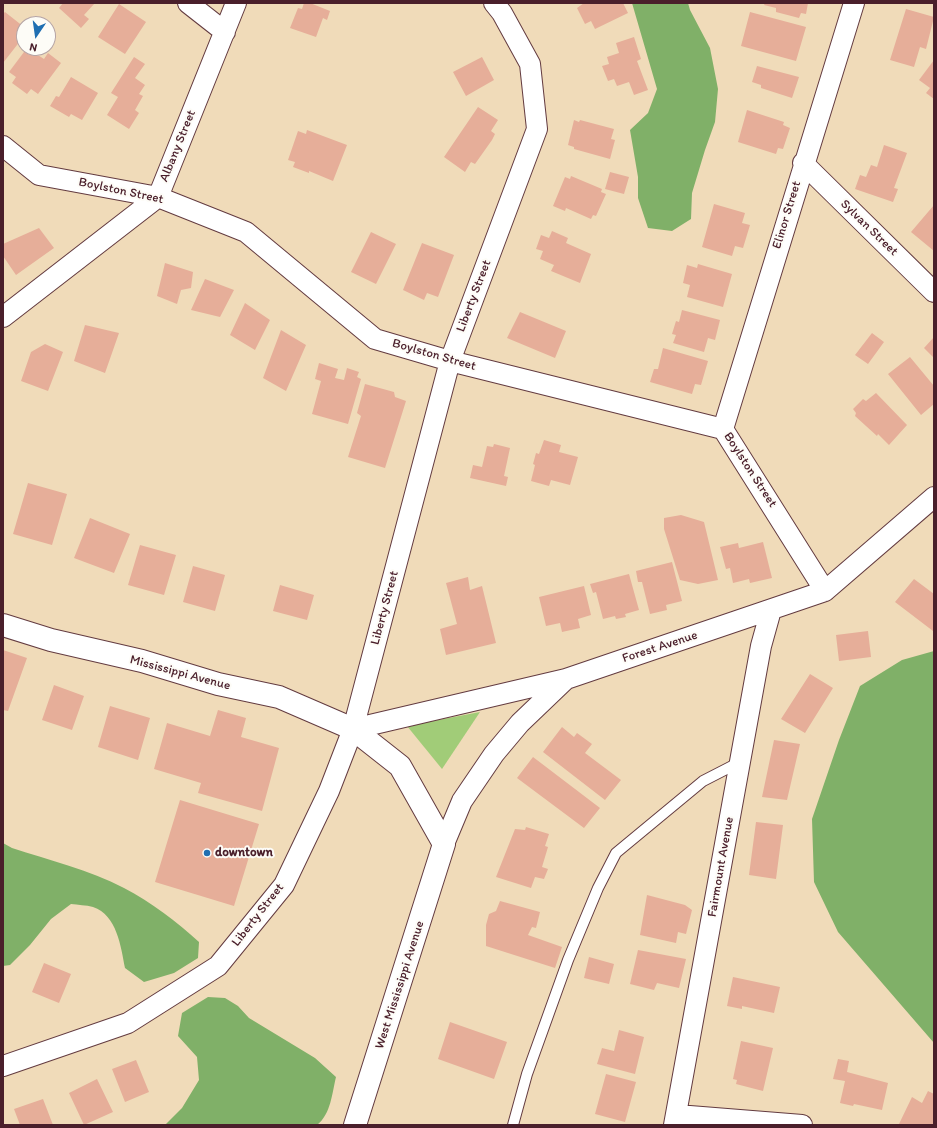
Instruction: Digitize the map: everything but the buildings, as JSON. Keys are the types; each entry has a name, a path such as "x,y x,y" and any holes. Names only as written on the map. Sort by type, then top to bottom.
{"street":[{"path":"188,3 225,32"},
{"name":"Albany Street","path":"3,317 158,197 236,3"},
{"name":"Liberty Street","path":"3,1066 128,1023 218,966 284,884 329,791 353,729 450,361 537,129 530,64 502,12 494,3"},
{"name":"Elinor Street","path":"723,428 803,164 854,3"},
{"name":"Boylston Street","path":"3,146 39,175 158,197 246,232 375,338 450,361 723,428 825,591"},
{"name":"Sylvan Street","path":"803,164 934,292"},
{"name":"Forest Avenue","path":"353,729 566,679 825,591 934,498"},
{"name":"Fairmount Avenue","path":"675,1120 761,646 771,610"},
{"name":"Mississippi Avenue","path":"3,625 51,640 142,662 218,684 279,697 353,729"},
{"name":"West Mississippi Avenue","path":"355,1125 444,844 462,801 494,754 520,723 566,679"},
{"path":"353,729 400,766 444,844"},
{"path":"675,1120 802,1125"}],"lane":[{"path":"513,1125 527,1074 568,960 598,888 616,853 703,781 740,762"}],"green space":[{"path":"632,3 688,3 690,10 710,48 718,89 715,122 692,193 691,219 672,231 648,228 638,198 638,177 630,130 648,113 657,89"},
{"path":"934,651 934,1043 838,932 814,882 812,819 839,740 860,686 902,660"},
{"path":"480,712 442,769 407,726"},
{"path":"3,843 12,848 97,876 124,888 163,913 199,942 198,958 174,973 144,982 125,968 122,951 113,924 108,917 93,907 71,904 51,919 30,945 10,965 3,966"},
{"path":"208,997 225,998 238,1006 249,1018 315,1058 336,1077 328,1109 322,1120 317,1125 165,1125 182,1108 199,1080 197,1057 178,1036 182,1013"}],"place":[{"name":"downtown","path":"207,853"}]}
